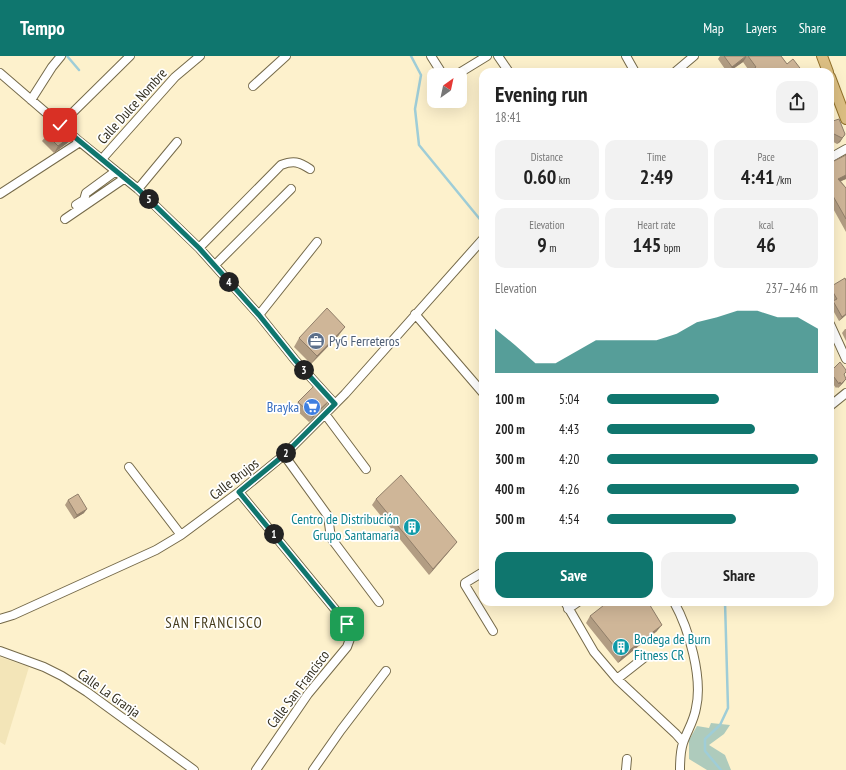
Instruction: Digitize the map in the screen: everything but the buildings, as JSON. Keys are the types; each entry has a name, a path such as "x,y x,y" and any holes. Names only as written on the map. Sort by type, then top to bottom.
{"main road":[{"path":"822,56 826,68"},
{"path":"834,88 846,119"}],"street":[{"path":"60,125 130,56"},
{"name":"Calle Dulce Nombre","path":"102,159 175,77 200,56"},
{"path":"252,86 286,56"},
{"path":"430,56 438,68"},
{"path":"467,68 487,56"},
{"path":"498,56 506,68"},
{"path":"626,56 633,68"},
{"path":"680,68 694,56"},
{"path":"30,100 60,57"},
{"path":"0,73 30,100 138,189 199,248 259,315 295,360 335,404"},
{"path":"0,194 80,142"},
{"path":"138,189 177,142"},
{"path":"834,156 846,150"},
{"path":"199,248 281,165 291,162 301,163 310,169"},
{"path":"116,171 86,193 84,200 64,216 124,178"},
{"path":"215,265 291,189"},
{"path":"259,315 317,242"},
{"name":"Calle Brujos","path":"0,619 13,615 156,550 181,535 239,492 284,455 335,404 479,243"},
{"path":"415,314 479,388"},
{"path":"834,333 846,359"},
{"path":"834,403 846,394"},
{"path":"325,414 366,469"},
{"path":"284,455 328,516 331,538 379,602"},
{"path":"129,467 181,535"},
{"name":"Calle San Francisco","path":"239,492 347,624 351,636 347,647 308,694 256,770"},
{"path":"479,574 465,583 494,631"},
{"path":"568,606 594,652 617,679 683,742"},
{"path":"676,606 686,628 698,680 697,708 692,724 680,751 680,770"},
{"name":"Calle La Granja","path":"0,651 44,667 62,676 87,692 194,770"},
{"path":"617,679 646,657"},
{"path":"313,770 340,730 386,670"},
{"path":"626,770 627,759"}],"shaded area":[{"path":"0,657 29,667 5,745 0,742"}],"green space":[{"path":"711,723 730,725 724,734 709,745 725,755 731,770 707,770 689,759 689,740 697,726 709,728"}],"waterway":[{"path":"67,56 79,70"},
{"path":"411,56 421,75 415,109 419,145 479,218"},
{"path":"721,770 705,751 705,739 720,725 728,708 725,606"}],"place":[{"name":"PyG Ferreteros","path":"316,341"},
{"name":"Brayka","path":"312,407"},
{"name":"Centro de Distribución Grupo Santamaría","path":"412,527"},
{"name":"Bodega de Burn Fitness CR","path":"621,647"}],"district":[{"name":"SAN FRANCISCO","path":"214,622"}],"route":[{"path":"60,125 138,189 199,248 259,315 295,360 335,404 284,455 239,492 347,624"}]}
